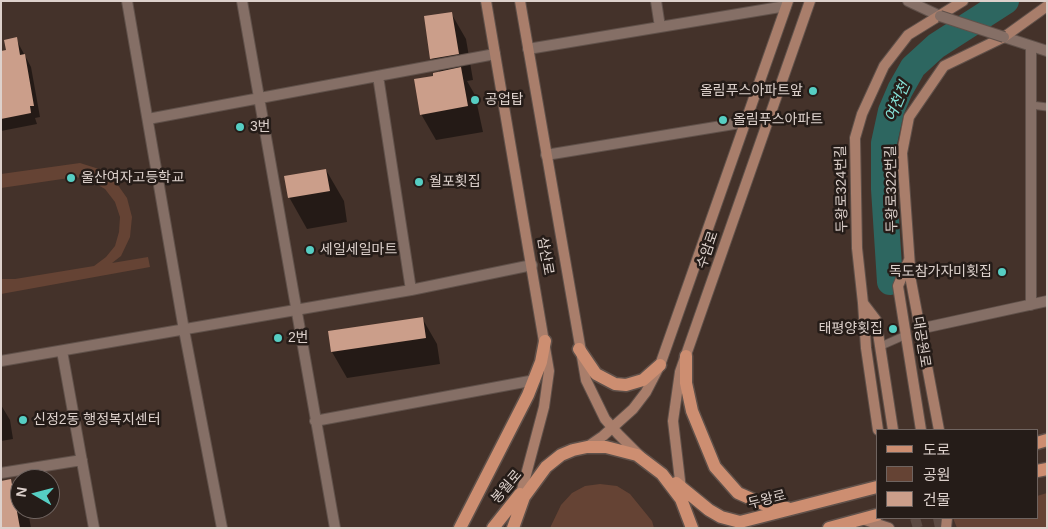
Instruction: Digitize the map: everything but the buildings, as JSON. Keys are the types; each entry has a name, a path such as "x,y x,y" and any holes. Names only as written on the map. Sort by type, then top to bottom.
{"main road":[{"name":"삼산로","path":"486,1 549,371 548,387 517,513"},
{"name":"삼산로","path":"520,1 579,349 591,392 612,429 650,464"},
{"name":"수암로","path":"688,514 680,488 673,421 676,388 810,1"},
{"name":"두왕로324번길","path":"878,429 866,348 857,248 855,138 862,114 884,66 908,36 963,1"},
{"name":"수암로","path":"587,447 612,429 633,409 646,392 660,365 787,4"},
{"name":"두왕로322번길","path":"939,429 919,329 909,260 902,153 909,117 944,66 1004,37 1047,6"},
{"name":"대공원로","path":"909,260 898,286 921,429"},
{"path":"862,303 876,320 894,429"},
{"path":"460,528 535,380 545,341"},
{"path":"579,349 596,374 615,384 626,385 643,380 660,365"},
{"path":"686,356 686,383 692,411 707,450 726,481 738,493 750,500 778,507 797,508"},
{"path":"513,528 517,513 533,482 546,467 561,455 587,447 623,450 650,464 673,487 688,514 692,528"},
{"name":"두왕로","path":"650,464 709,510 731,520 749,520 876,487"},
{"name":"봉월로","path":"493,528 522,491 546,467"},
{"path":"830,528 876,516"},
{"path":"862,519 889,528"},
{"path":"939,528 946,528"}],"street":[{"path":"127,1 184,330 222,528"},
{"path":"242,1 335,528"},
{"path":"656,1 660,27"},
{"path":"908,1 940,16 1047,51"},
{"path":"528,49 787,4"},
{"path":"1031,46 1031,305"},
{"path":"148,119 259,100 496,54"},
{"path":"378,76 410,290"},
{"path":"546,155 746,122"},
{"path":"1,361 410,290 532,266"},
{"path":"919,329 1047,301"},
{"path":"62,351 94,528"},
{"path":"315,421 535,380"},
{"path":"1,473 82,460"}],"lane":[{"path":"1031,105 1047,107"},
{"path":"880,346 906,335"}],"green space":[{"path":"80,163 99,169 115,181 127,198 132,217 130,237 121,256 112,263 148,257 150,267 1,294 1,279 15,279 94,266 106,257 115,246 119,232 120,217 115,202 105,189 91,181 76,177 1,188 1,174"},
{"path":"600,484 617,486 630,494 652,521 654,528 550,528 561,505 572,493 585,486"},
{"path":"1047,493 1047,528 957,528 953,519 1038,519 1038,496"}],"waterway":[{"name":"여천천","path":"890,282 884,189 884,143 891,111 913,67 936,46 1006,1"}],"tunnel":[{"path":"915,519 918,528"},
{"path":"938,519 940,528"}],"place":[{"name":"올림푸스아파트앞","path":"813,91"},
{"name":"공업탑","path":"475,100"},
{"name":"올림푸스아파트","path":"723,120"},
{"name":"3번","path":"240,127"},
{"name":"울산여자고등학교","path":"71,178"},
{"name":"월포횟집","path":"419,182"},
{"name":"세일세일마트","path":"310,250"},
{"name":"독도참가자미횟집","path":"1002,272"},
{"name":"태평양횟집","path":"893,329"},
{"name":"2번","path":"278,338"},
{"name":"신정2동 행정복지센터","path":"23,420"}]}
